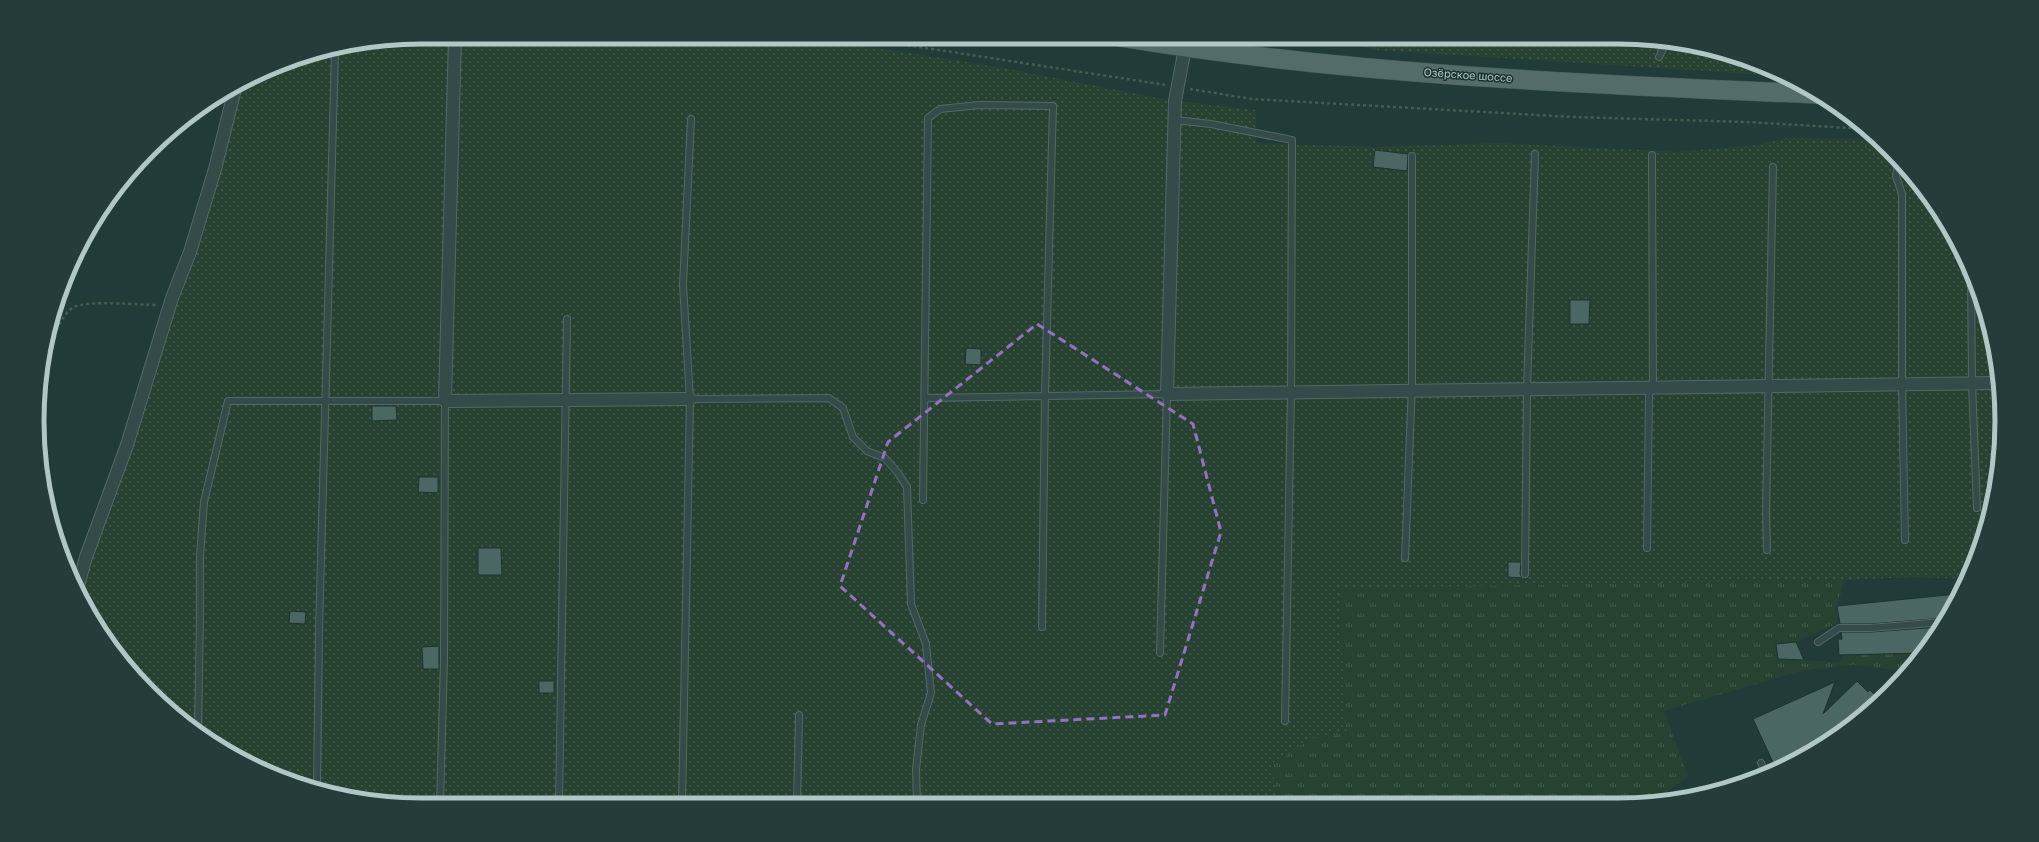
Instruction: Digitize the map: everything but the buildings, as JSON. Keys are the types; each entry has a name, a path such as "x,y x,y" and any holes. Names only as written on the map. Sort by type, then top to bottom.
{"main road":[{"name":"Озёрское шоссе","path":"1161,44 1342,66 1602,84 1803,93"}],"street":[{"path":"455,44 445,401 690,399"},
{"path":"1185,48 1178,87 1175,120 1166,394 1993,383"},
{"path":"80,580 86,556 127,445 172,298 190,252 213,177 234,94"}],"lane":[{"path":"1659,57 1664,47"},
{"path":"317,783 325,401 335,54"},
{"path":"923,500 928,118 940,109 980,105 1053,106 1045,395 1042,627"},
{"path":"682,798 690,399 683,285 691,119"},
{"path":"1175,120 1211,124 1292,140 1291,392 1285,721"},
{"path":"1525,574 1527,389 1535,154"},
{"path":"1646,548 1649,394 1652,387 1652,155"},
{"path":"1405,558 1410,390 1412,384 1412,156"},
{"path":"1767,550 1766,512 1773,167"},
{"path":"1897,168 1896,176 1902,194 1902,384 1905,540"},
{"path":"1972,292 1972,383 1977,508"},
{"path":"559,798 567,400 567,319"},
{"path":"925,398 1166,394 1160,653"},
{"path":"690,399 829,398 843,408 853,437 867,451 885,458 898,473 907,487 911,604 926,644 931,693 921,725 919,740 916,770 918,798"},
{"path":"198,725 200,556 204,502 228,401 445,401 444,660 440,798"},
{"path":"1818,642 1839,628 1870,628 1936,623"},
{"path":"797,798 799,715"},
{"path":"1761,764 1763,768"}],"path":[{"path":"899,44 1252,99 1573,117 1747,122 1856,128"},
{"path":"53,340 62,320 74,307 87,304 159,305 172,298"}],"highlighted area":[{"path":"1037,324 1193,424 1221,532 1165,715 992,724 840,586 888,442"}],"green space":[{"path":"421,44 853,44 998,67 1168,100 1256,110 1256,143 1377,147 1497,143 1677,152 1759,145 1787,138 1869,140 1885,154 1917,191 1956,254 1975,300 1988,347 1992,372 1995,421 1992,470 1988,495 1975,542 1960,579 1914,577 1844,580 1339,588 1346,731 1313,738 1271,764 1278,798 421,798 372,795 347,791 300,778 254,759 232,747 191,720 172,704 154,688 122,651 95,610 83,588 80,581 127,445 233,94 277,73 323,57 372,47"},
{"path":"1349,44 1643,45 1692,51 1739,64 1766,75 1378,50"},
{"path":"1844,580 1837,606 1839,622 1796,642 1777,644 1778,658 1841,663 1844,655 1915,653 1901,670 1855,665 1804,670 1664,711 1688,777 1661,795 1618,798 1278,798 1271,764 1313,738 1346,730 1339,588"}]}
